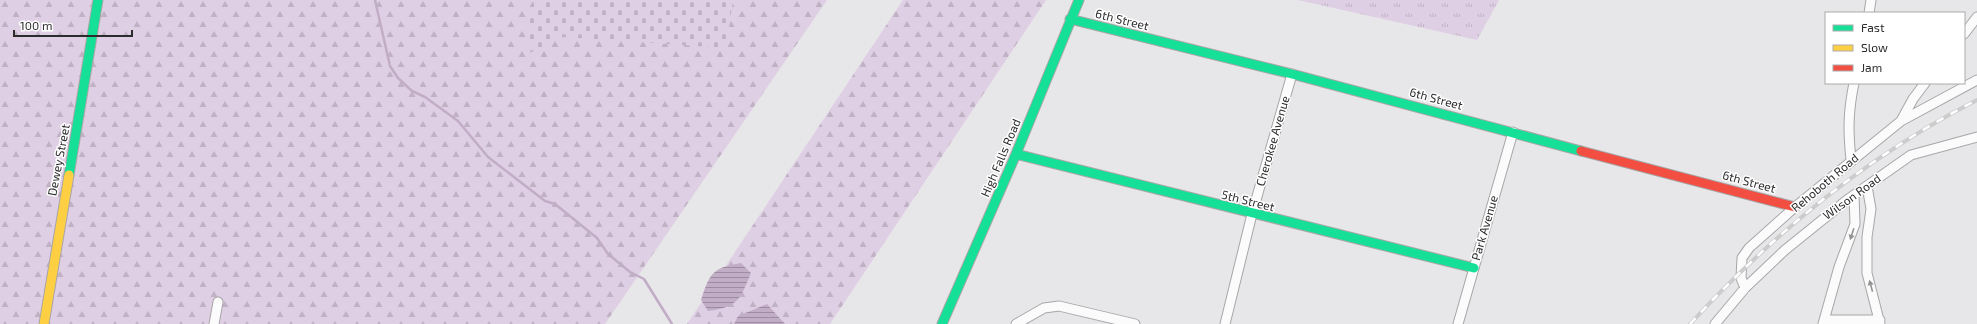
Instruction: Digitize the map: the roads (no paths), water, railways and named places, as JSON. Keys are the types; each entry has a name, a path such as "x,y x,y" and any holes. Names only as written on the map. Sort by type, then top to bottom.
{"street":[{"name":"Dewey Street","path":"44,324 65,194 76,145 98,0"},
{"name":"High Falls Road","path":"942,324 1016,154 1079,0"},
{"path":"1869,12 1871,0"},
{"path":"1965,33 1977,17"},
{"name":"6th Street","path":"1070,20 1292,74 1795,207"},
{"name":"Cherokee Avenue","path":"1225,324 1252,214 1292,74"},
{"path":"1901,120 1977,80"},
{"path":"1851,160 1848,111 1854,84"},
{"name":"Rehoboth Road","path":"1745,288 1741,278 1742,258 1749,248 1795,207 1901,120 1913,99 1924,84"},
{"name":"Park Avenue","path":"1458,324 1513,132"},
{"name":"Wilson Road","path":"1715,324 1745,288 1808,230 1854,195 1911,155 1977,137"},
{"name":"5th Street","path":"1016,154 1252,214 1474,268"},
{"path":"1854,195 1855,224 1823,322 1880,322 1867,273 1867,237 1871,209 1867,186"},
{"path":"214,324 218,302"},
{"path":"1016,324 1044,308 1059,306 1108,321 1135,324"}],"waterway":[{"path":"375,0 390,66 398,78 412,91 425,97 458,121 488,157 545,201 555,204 597,238 608,254 630,272 644,279 672,324"}],"railway":[{"path":"1690,324 1754,259 1823,199 1897,146 1936,122 1977,100"}]}
